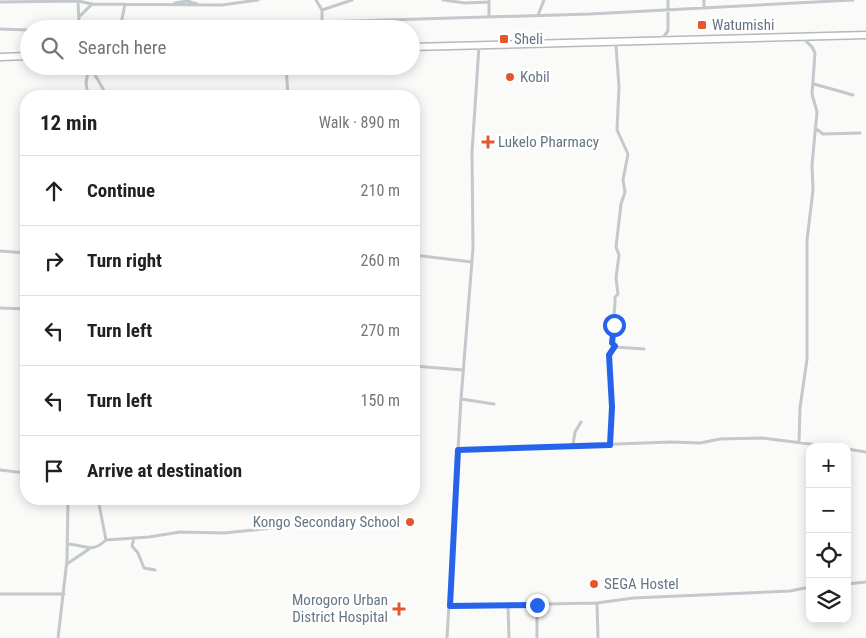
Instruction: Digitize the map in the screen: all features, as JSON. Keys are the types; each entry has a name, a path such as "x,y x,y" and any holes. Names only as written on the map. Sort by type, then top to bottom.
{"highway":[{"path":"420,47 866,35"},
{"path":"0,57 20,56"}],"street":[{"path":"222,0 222,5"},
{"path":"0,2 78,1 92,4 222,5 258,0"},
{"path":"315,0 322,10 321,20"},
{"path":"322,10 352,0"},
{"path":"443,0 489,1 489,15"},
{"path":"538,15 544,0"},
{"path":"661,40 668,31 668,0"},
{"path":"704,0 704,8"},
{"path":"369,20 667,10 786,2 853,0"},
{"path":"78,1 80,18"},
{"path":"122,20 126,3"},
{"path":"80,18 83,10 92,4"},
{"path":"0,29 20,30"},
{"path":"799,442 800,408 807,358 806,240 812,199 817,112 813,95 815,53 812,46 802,37"},
{"path":"447,638 461,399 472,262 472,144 479,46"},
{"path":"615,346 612,343 616,310 615,297 618,294 616,278 619,260 616,247 621,204 625,192 623,180 628,154 617,130 619,87 616,46"},
{"path":"87,90 88,75"},
{"path":"95,75 104,90"},
{"path":"287,75 288,90"},
{"path":"814,84 853,95"},
{"path":"815,127 823,134 860,133"},
{"path":"0,251 20,253"},
{"path":"420,256 472,262"},
{"path":"0,308 20,308"},
{"path":"615,346 644,349"},
{"path":"610,445 612,407 609,355 615,346"},
{"path":"420,366 463,370"},
{"path":"461,399 494,404"},
{"path":"573,445 575,432 581,422"},
{"path":"458,450 512,450 573,445 672,442 700,443 720,439 762,438 806,443"},
{"path":"851,450 866,452"},
{"path":"0,470 20,473"},
{"path":"58,638 67,564 68,505"},
{"path":"99,505 106,540"},
{"path":"67,564 89,549 100,546 106,540 180,532 224,533 272,528"},
{"path":"134,538 132,546 138,553 144,568 155,570"},
{"path":"68,544 89,549"},
{"path":"851,584 866,582"},
{"path":"450,606 597,604 633,598 790,591 806,588"},
{"path":"0,594 64,594"},
{"path":"597,604 598,638"},
{"path":"508,605 509,638"},
{"path":"537,605 537,638"}],"place":[{"name":"Watumishi","path":"702,25"},
{"name":"Sheli","path":"504,39"},
{"name":"Kobil","path":"510,77"},
{"name":"Lukelo Pharmacy","path":"488,142"},
{"name":"Kongo Secondary School","path":"410,522"},
{"name":"SEGA Hostel","path":"594,584"},
{"name":"Morogoro Urban District Hospital","path":"399,609"}],"route":[{"path":"537,605 450,606 458,450 512,450 570,445 610,445 610,414 612,407 609,384 609,355 611,349 615,346 612,343 614,325"}]}
